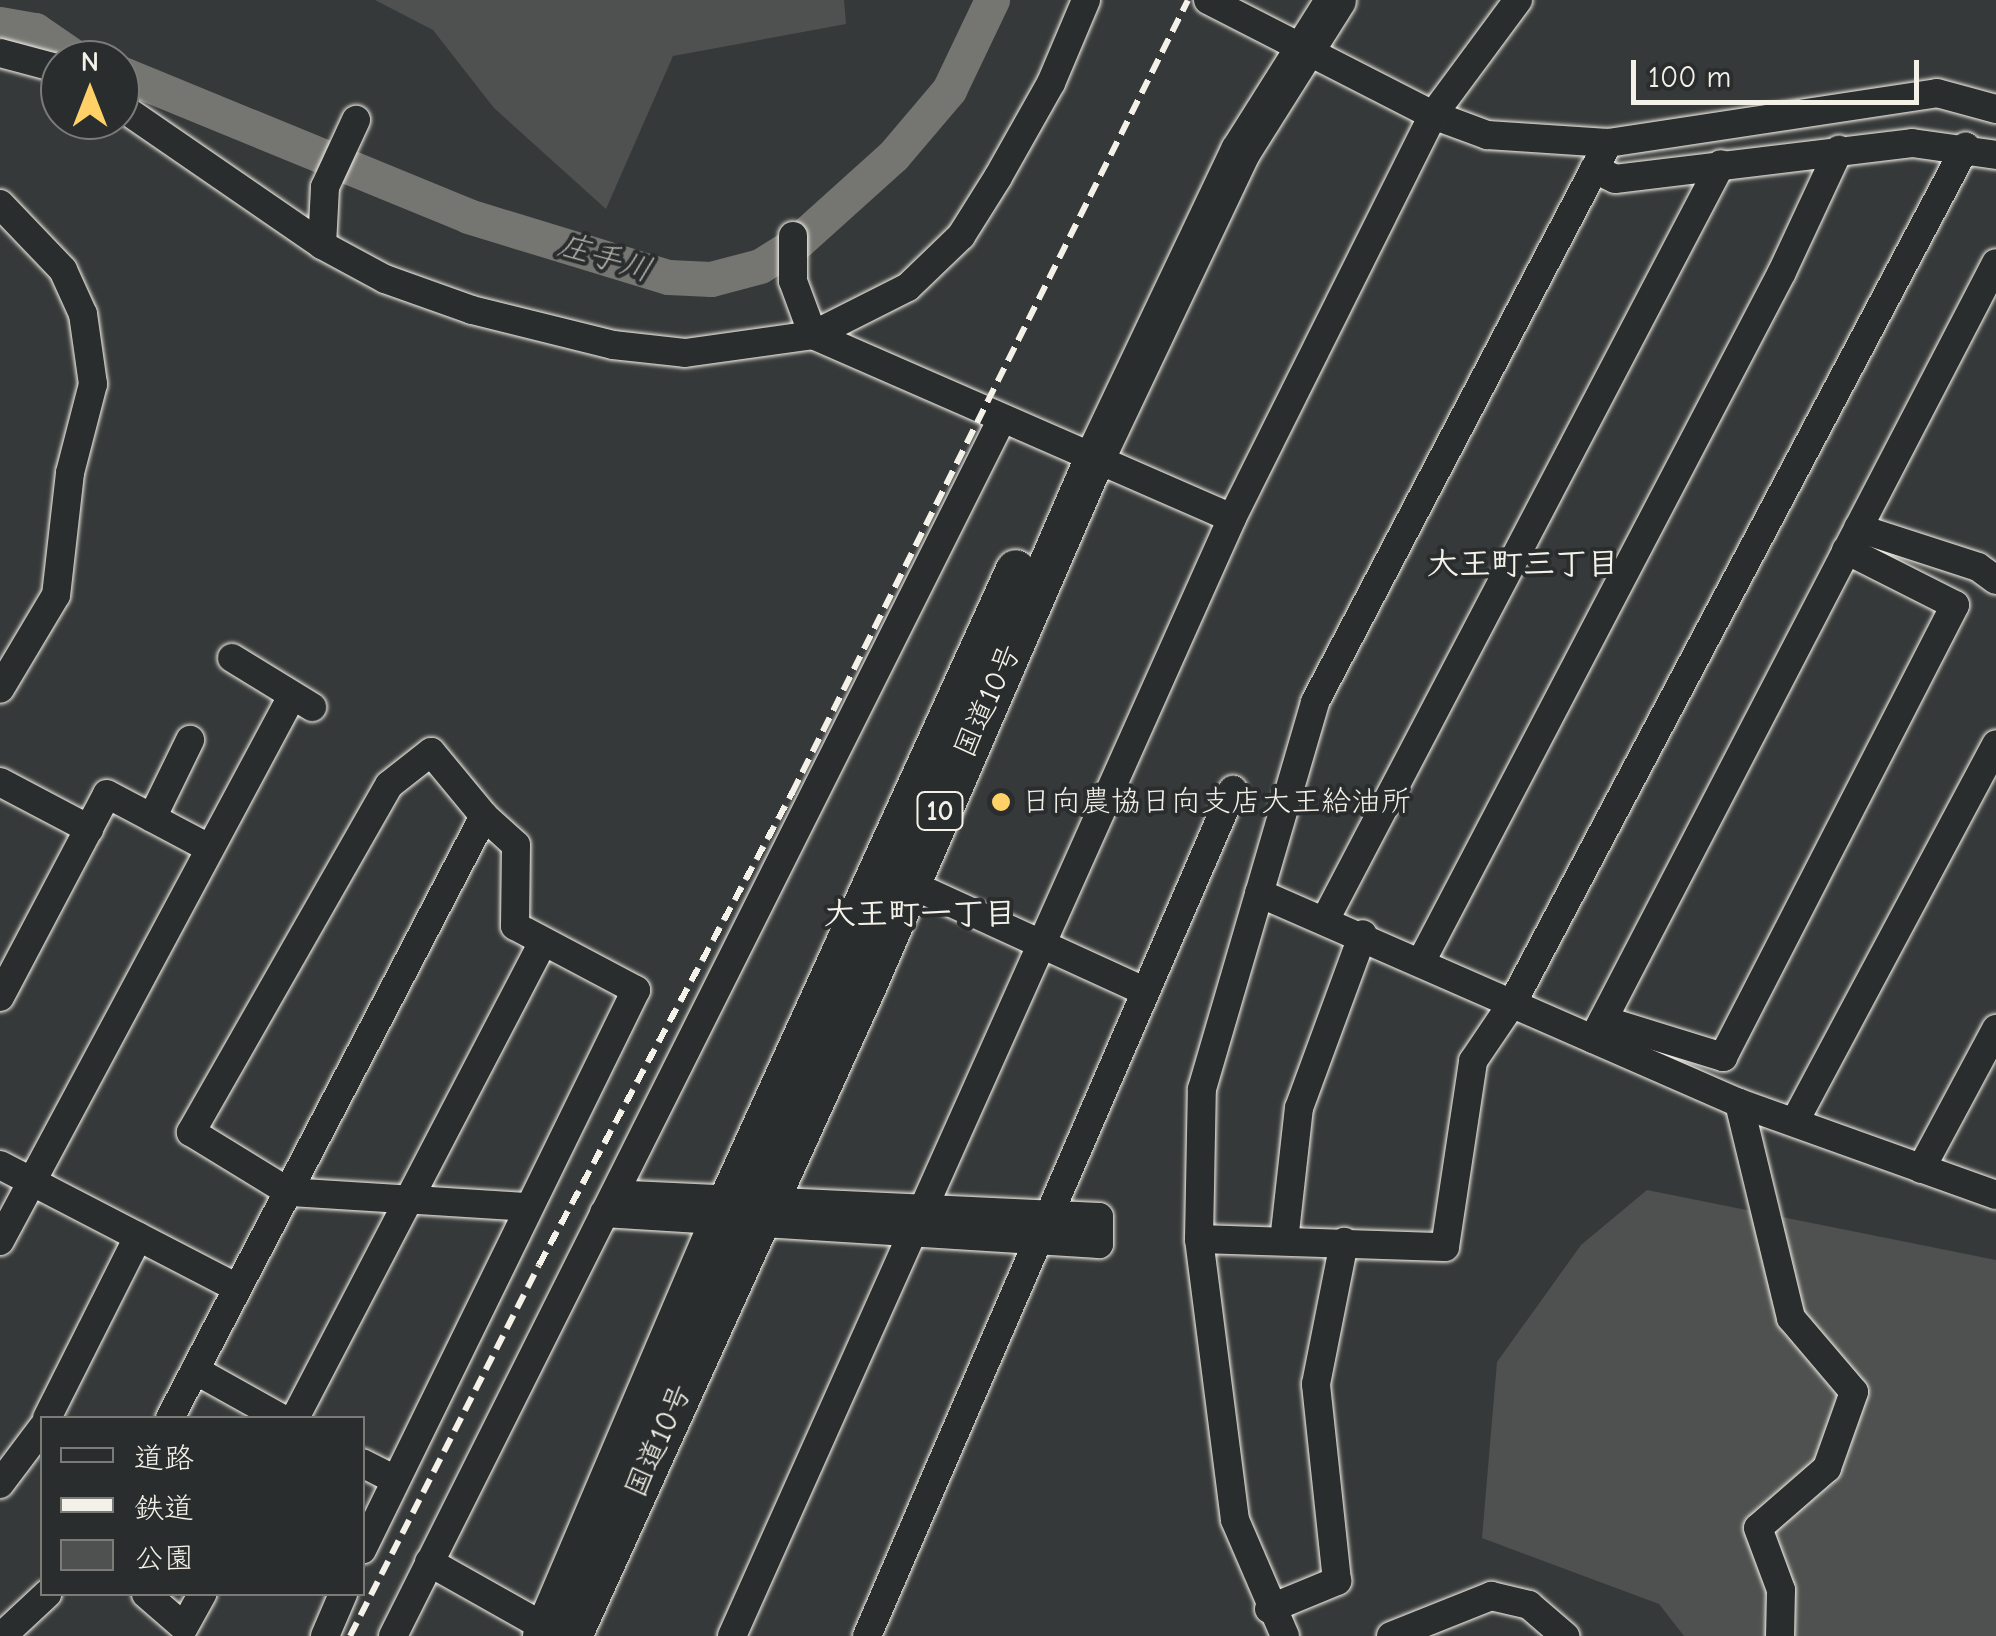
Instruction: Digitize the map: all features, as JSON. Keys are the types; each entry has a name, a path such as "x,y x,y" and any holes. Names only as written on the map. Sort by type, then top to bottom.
{"highway":[{"name":"国道10号","path":"554,1633 1083,453 1291,43 1305,0"},
{"name":"国道10号","path":"1291,43 1336,0"},
{"name":"国道10号","path":"744,1211 908,884 1083,453"}],"street":[{"path":"140,120 322,244 385,279 472,310 613,345 685,353 814,335 908,287 961,236 1051,84 1086,0"},
{"path":"1208,0 1434,115 1487,135 1608,143 1936,93 1996,110"},
{"path":"732,1636 1232,518 1434,115 1518,0"},
{"path":"0,52 40,63"},
{"path":"322,244 325,188 356,120"},
{"path":"1285,1636 1269,1609 1235,1520 1199,1238 1202,1088 1315,702 1608,143"},
{"path":"1594,169 1615,179 1839,150 1966,146 1996,155"},
{"path":"1199,1238 1445,1247 1473,1062 1514,1002 1966,146"},
{"path":"1422,960 1774,290 1839,150"},
{"path":"1326,918 1721,164"},
{"path":"0,204 64,270 83,314 93,384 70,473 56,595 0,690"},
{"path":"793,236 793,281 814,335 1232,518"},
{"path":"1598,1030 1996,263"},
{"path":"392,1636 1002,419"},
{"path":"1259,893 1326,918 1514,1002 1598,1030 1723,1057 1955,605 1852,540"},
{"path":"1852,540 1978,567 1996,580"},
{"path":"0,1242 209,848 302,701 232,658"},
{"path":"152,818 190,740"},
{"path":"1795,1121 1996,744"},
{"path":"365,1543 636,990 516,926 516,845 484,816 431,752 389,785 192,1132 289,1192 528,1207"},
{"path":"0,782 89,829"},
{"path":"866,1636 1038,1228 1233,790"},
{"path":"0,997 107,794 209,848"},
{"path":"171,1416 234,1287 289,1192 484,816"},
{"path":"908,884 1144,991"},
{"path":"1284,1241 1299,1108 1363,934"},
{"path":"296,1416 543,942"},
{"path":"1598,1030 1739,1103 1996,1195"},
{"path":"1921,1168 1996,1030"},
{"path":"1739,1103 1791,1318 1854,1392 1828,1468 1758,1528 1780,1590 1780,1636"},
{"path":"0,1166 234,1287"},
{"path":"609,1204 1038,1228"},
{"path":"48,1416 138,1237"},
{"path":"1269,1609 1337,1581 1316,1384 1344,1242"},
{"path":"195,1370 276,1416"},
{"path":"0,1484 40,1431"},
{"path":"365,1465 394,1480"},
{"path":"429,1562 554,1633"},
{"path":"2,1636 45,1596"},
{"path":"148,1596 184,1626 201,1596"},
{"path":"325,1636 343,1596"},
{"path":"1391,1636 1428,1628 1491,1596 1528,1605 1565,1636"}],"green space":[{"path":"375,0 844,0 846,24 673,56 606,209 494,108 433,30"},
{"path":"1647,1190 1996,1260 1996,1636 1684,1636 1659,1604 1482,1538 1497,1362 1581,1245"}],"waterway":[{"name":"庄手川","path":"140,81 468,216 668,277 711,279 760,266 794,245 893,156 949,90 992,0"},
{"name":"庄手川","path":"0,24 35,30 50,40"}],"railway":[{"path":"350,1636 539,1265 792,793 1188,0"}],"place":[{"name":"日向農協日向支店大王給油所","path":"1001,802"}],"district":[{"name":"大王町三丁目","path":"1523,564"},
{"name":"大王町一丁目","path":"920,914"}]}
